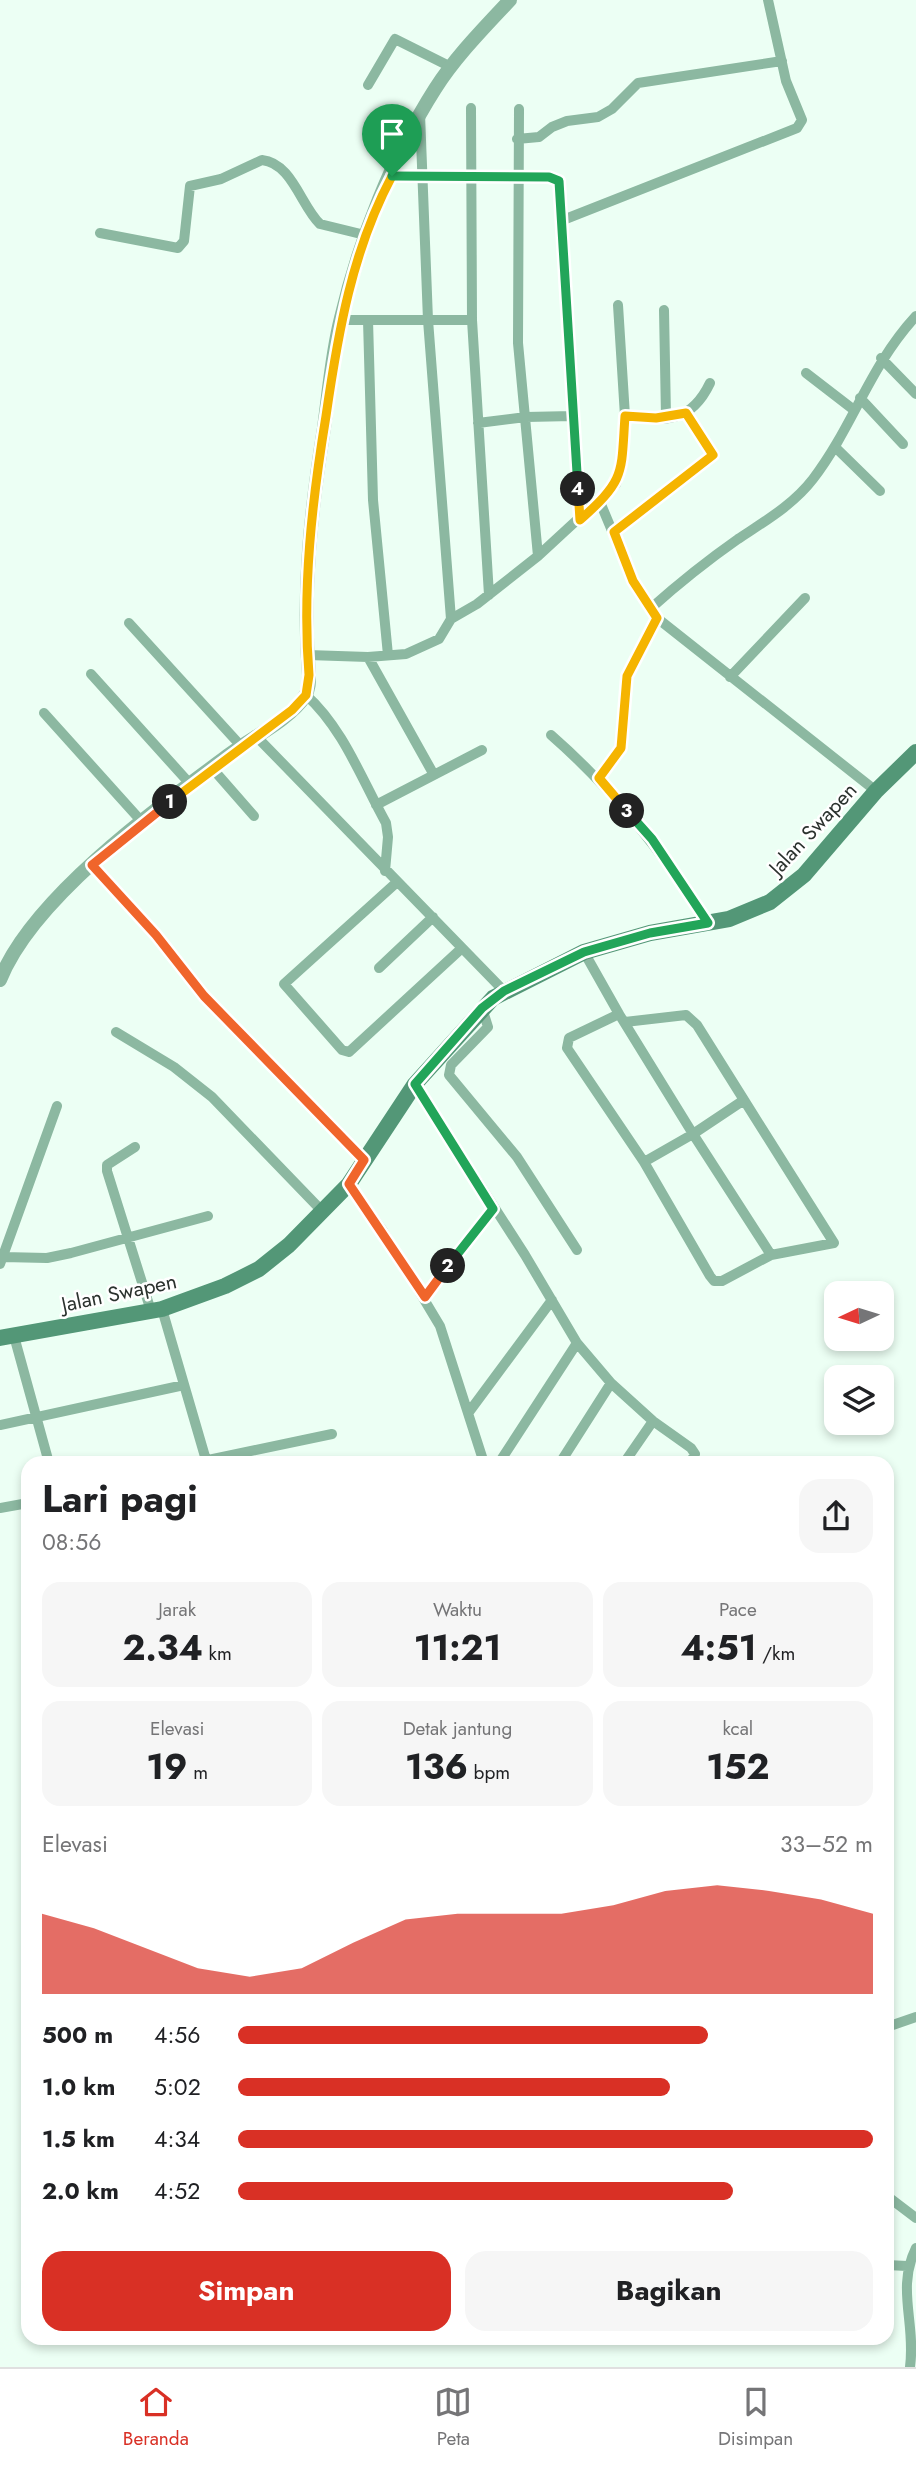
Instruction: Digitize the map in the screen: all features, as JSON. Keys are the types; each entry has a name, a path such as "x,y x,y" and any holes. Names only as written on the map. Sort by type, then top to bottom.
{"main road":[{"name":"Jalan Swapen","path":"7,1337 157,1310 225,1286 259,1269 323,1212 349,1184 415,1084 482,1008 504,991 584,952 650,933 708,923 748,912 786,891 804,875 876,791 916,752"}],"street":[{"path":"0,980 20,940 92,865 212,768 292,710 306,695 309,675 314,491 340,320 365,235 420,114 451,67 510,0"},
{"path":"563,220 797,128 802,120 800,110 789,89 768,0"},
{"path":"368,85 392,41 397,39 451,67"},
{"path":"517,139 539,138 552,127 598,117 612,109 638,83 782,61"},
{"path":"471,108 472,320 489,595"},
{"path":"519,108 518,343 538,556"},
{"path":"420,114 428,320 452,619"},
{"path":"100,233 178,248 184,241 190,186 221,179 262,160 274,164 295,186 320,224 365,235"},
{"path":"392,176 549,177 559,181 580,520"},
{"path":"308,655 368,657 414,652 439,639 452,619 489,595 538,556 600,502 616,484 621,473 625,416 618,304"},
{"path":"664,310 666,417"},
{"path":"599,778 621,748 627,676 654,613 737,540 787,507 812,481 835,447 881,358 915,318"},
{"path":"340,320 472,320"},
{"path":"368,320 373,500 388,655"},
{"path":"881,358 916,394"},
{"path":"806,373 854,410"},
{"path":"625,416 666,417 686,413 701,401 710,383"},
{"path":"860,398 904,444"},
{"path":"614,532 710,459 711,450 686,413"},
{"path":"478,423 526,416 573,416"},
{"path":"835,447 880,491"},
{"path":"600,502 633,581 654,613 730,677 816,741 876,791"},
{"path":"730,677 805,598"},
{"path":"128,623 241,746"},
{"path":"368,657 434,775"},
{"path":"91,674 191,785"},
{"path":"306,695 332,723 388,829 385,871"},
{"path":"44,713 143,824"},
{"path":"256,735 396,883 433,917 504,991"},
{"path":"551,735 599,778 652,839 708,923"},
{"path":"376,805 482,750"},
{"path":"212,768 254,816"},
{"path":"92,865 156,935 204,996 364,1160"},
{"path":"396,883 284,984 342,1050 349,1052 462,948"},
{"path":"379,968 433,917"},
{"path":"584,952 622,1018 771,1255"},
{"path":"482,1008 488,1027 451,1065 449,1075 517,1157 577,1250"},
{"path":"690,1017 744,1100 834,1242 833,1245 771,1255 728,1279 714,1281 644,1162 566,1044 569,1038 622,1018 690,1017"},
{"path":"116,1031 174,1067 212,1097 323,1212"},
{"path":"415,1084 577,1343 611,1382 653,1421 691,1448 694,1456"},
{"path":"644,1162 744,1100"},
{"path":"57,1106 1,1260 47,1258 208,1216"},
{"path":"135,1147 106,1168 128,1238 184,1385 205,1456"},
{"path":"349,1184 425,1297 453,1359 482,1456"},
{"path":"425,1297 493,1209"},
{"path":"469,1412 552,1300"},
{"path":"7,1337 37,1417 47,1456"},
{"path":"504,1456 577,1343"},
{"path":"564,1456 611,1382"},
{"path":"0,1425 184,1385"},
{"path":"629,1456 653,1421"},
{"path":"225,1456 332,1434"},
{"path":"0,1508 21,1504"},
{"path":"894,2025 916,2017"},
{"path":"894,2201 916,2218"},
{"path":"909,2367 913,2335 905,2277 916,2248"},
{"path":"894,2266 907,2266"}],"route":[{"path":"392,176 549,177 559,181 580,520 616,484 621,473 625,416 656,418 686,413 713,455 614,532 633,581 657,618 627,676 621,748 599,778 652,839 708,923 650,933 584,952 504,991 482,1008 415,1084 493,1209 425,1297 366,1205 349,1184 364,1160 204,996 156,935 92,865 212,768 292,710 306,695 309,675 309,552 314,491 340,320 365,235 392,176"}]}
